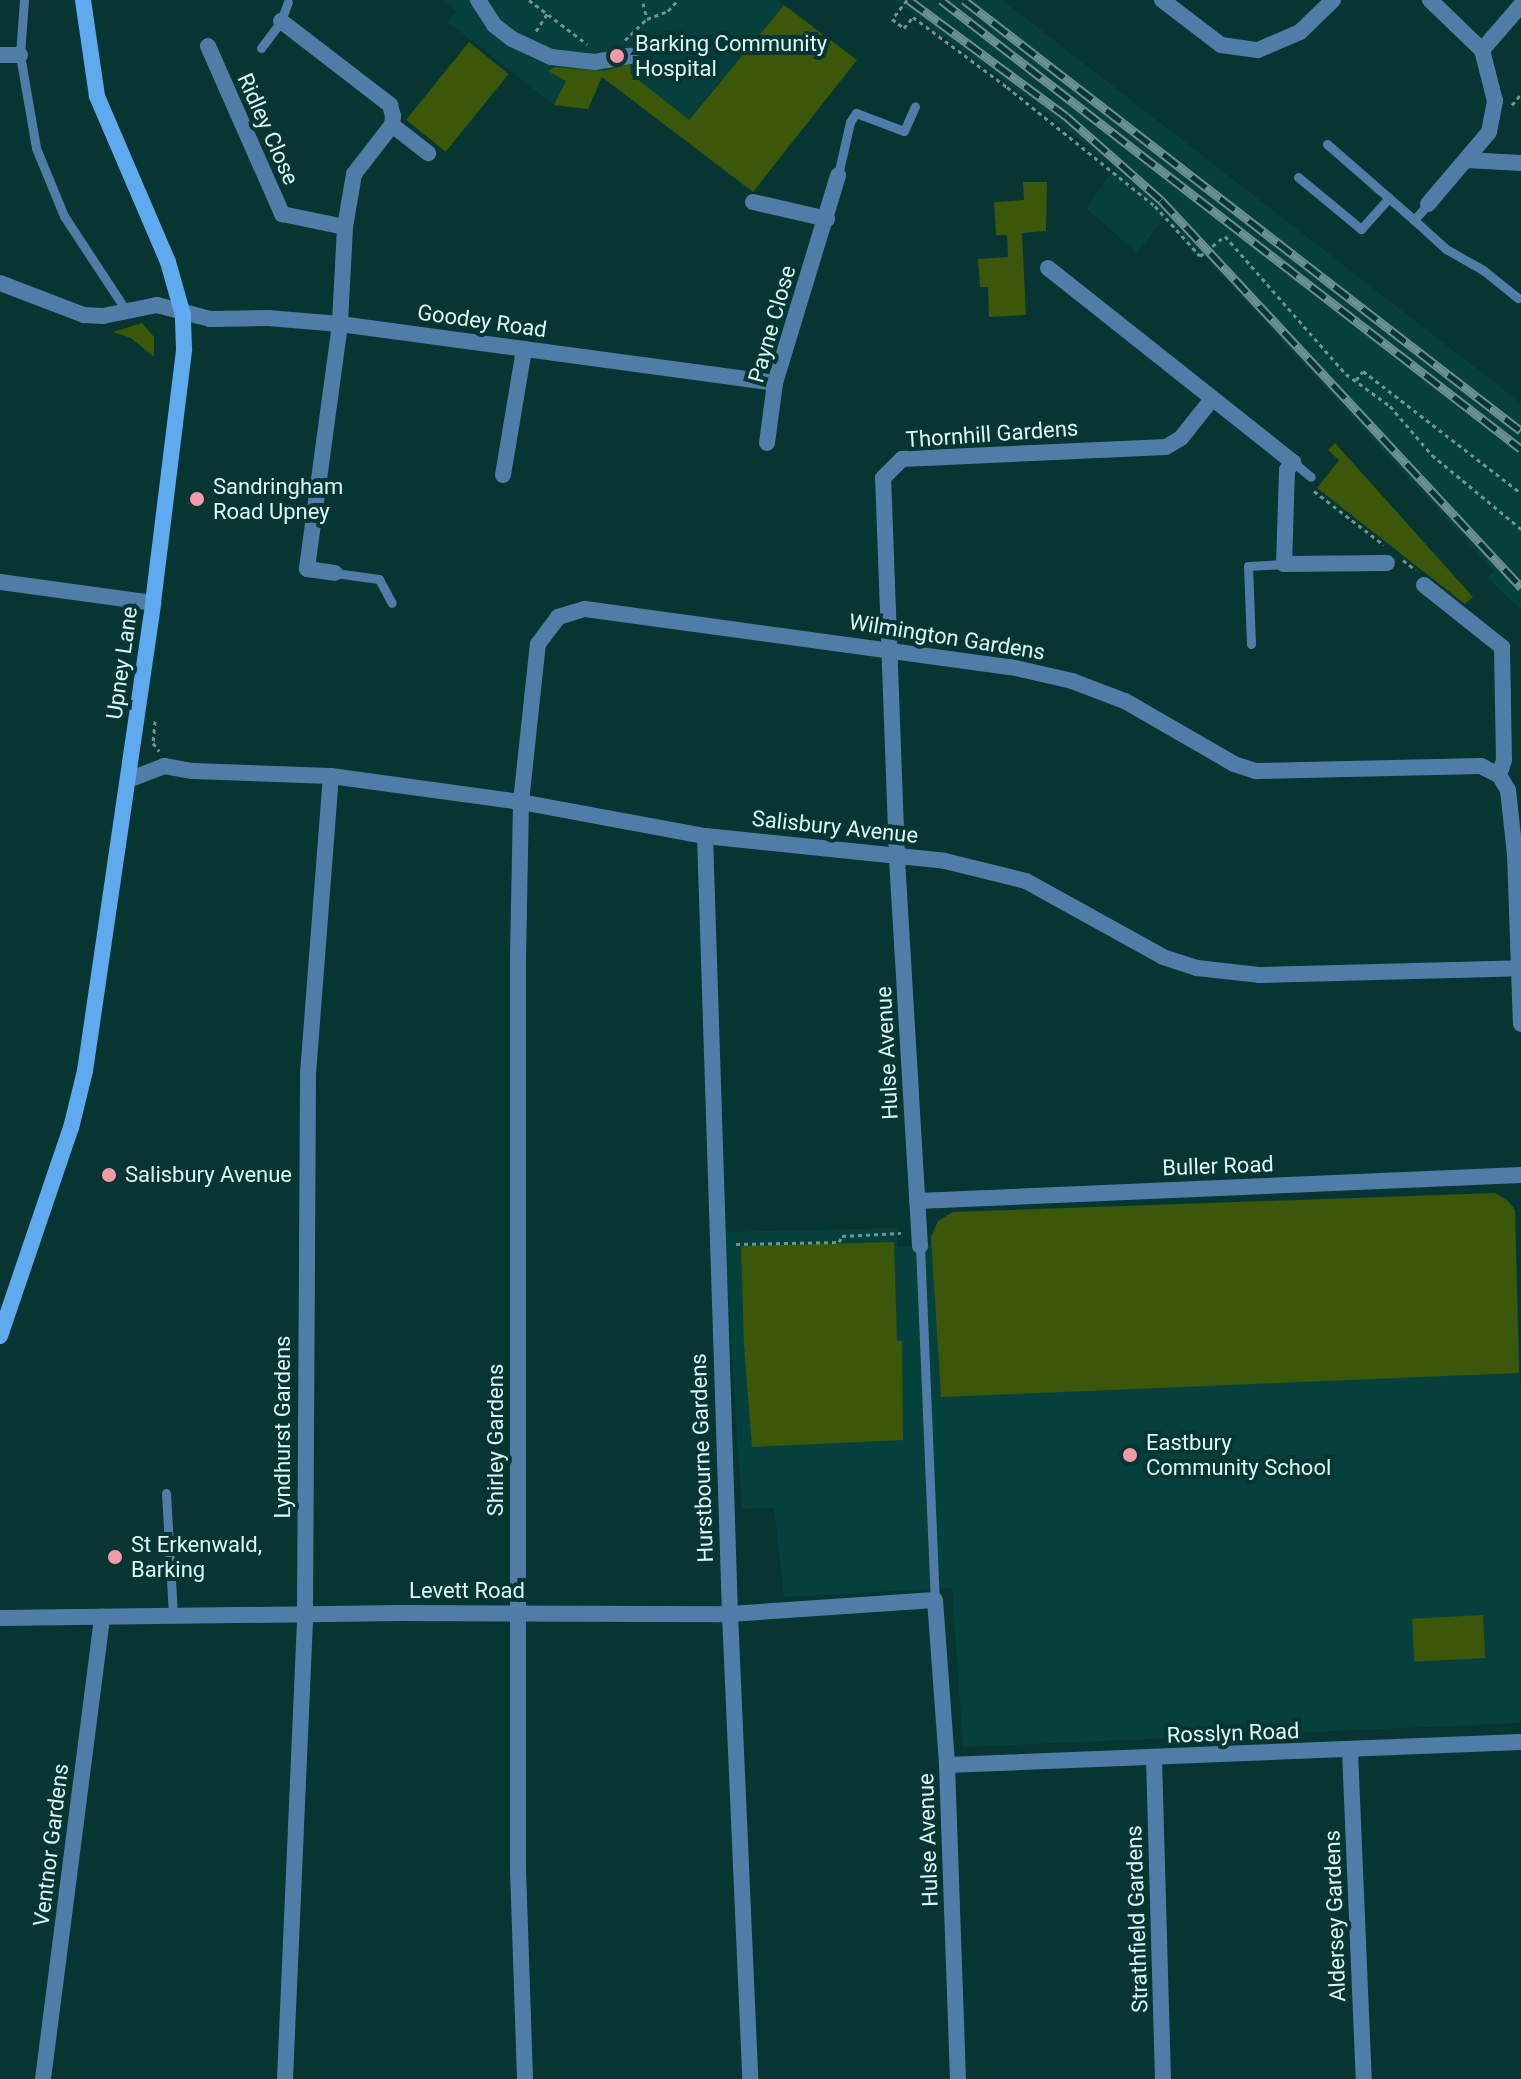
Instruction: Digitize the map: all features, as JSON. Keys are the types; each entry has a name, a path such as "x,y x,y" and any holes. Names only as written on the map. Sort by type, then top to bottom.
{"street":[{"name":"Upney Lane","path":"0,1336 71,1128 85,1071 153,603 181,380 183,315 168,262 97,96 83,0"},
{"path":"478,0 494,25 526,48 551,57 595,62 625,49"},
{"path":"1162,0 1221,45 1258,50 1300,32 1333,0"},
{"path":"1428,204 1489,132 1495,101 1482,50 1430,0"},
{"path":"1482,50 1521,5"},
{"path":"281,21 390,105 392,125 426,156"},
{"name":"Ridley Close","path":"208,46 282,214 345,227"},
{"path":"0,55 20,55"},
{"path":"335,573 307,569 340,324 345,227 354,174 392,125"},
{"path":"1466,160 1521,163"},
{"name":"Payne Close","path":"767,443 775,383 838,175"},
{"path":"753,202 827,219"},
{"path":"1048,268 1293,462 1287,470 1284,564 1387,563"},
{"name":"Goodey Road","path":"0,283 84,315 127,312 157,305 183,315 210,319 268,318 340,324 775,383"},
{"path":"503,475 524,349"},
{"name":"Thornhill Gardens","path":"897,857 881,489 883,478 902,459 1166,447 1181,438 1212,399"},
{"path":"0,582 153,603"},
{"path":"1424,585 1502,647 1504,760 1499,775 1508,790 1515,854 1521,1024"},
{"name":"Wilmington Gardens","path":"521,802 538,644 558,617 585,609 1011,667 1072,681 1125,701 1234,764 1256,771 1481,766 1499,775"},
{"name":"Salisbury Avenue","path":"128,780 164,766 331,776 521,802 705,836 945,861 1026,881 1163,957 1197,968 1259,975 1519,968"},
{"name":"Lyndhurst Gardens","path":"285,2079 305,1614 308,1074 331,776"},
{"name":"Shirley Gardens","path":"521,802 518,1866 525,2079"},
{"name":"Hurstbourne Gardens","path":"705,836 730,1614 750,2079"},
{"name":"Hulse Avenue","path":"897,857 919,1239"},
{"name":"Buller Road","path":"917,1201 1521,1175"},
{"name":"Hulse Avenue","path":"935,1600 947,1765 958,2079"},
{"name":"Levett Road","path":"0,1618 730,1614 935,1600"},
{"name":"Ventnor Gardens","path":"43,2079 102,1617"},
{"name":"Rosslyn Road","path":"947,1765 1521,1742"},
{"name":"Aldersey Gardens","path":"1350,1751 1364,2079"},
{"name":"Strathfield Gardens","path":"1154,1758 1163,2079"}],"lane":[{"path":"24,0 20,55 36,148 64,216 127,312"},
{"path":"261,48 281,21 288,2"},
{"path":"838,175 850,122 856,113 904,131 915,106"},
{"path":"1327,144 1446,249 1483,270 1518,298"},
{"path":"1298,177 1361,229 1389,198"},
{"path":"1414,220 1428,204"},
{"path":"1293,462 1311,477"},
{"path":"1251,644 1248,566 1284,564"},
{"path":"335,573 379,579 392,603"},
{"path":"919,1239 935,1600"},
{"path":"166,1493 173,1616"}],"path":[{"path":"529,0 589,45"},
{"path":"625,49 647,19 668,11 678,0"},
{"path":"907,0 892,19 904,28 911,19 1057,126 1155,206 1200,256 1225,236 1355,381 1390,406 1432,455 1521,529"},
{"path":"643,3 647,19"},
{"path":"526,48 548,12"},
{"path":"1355,381 1363,371 1521,493"},
{"path":"1387,563 1402,567 1424,585"},
{"path":"156,716 153,743 158,750"},
{"path":"717,1244 839,1242 842,1236 919,1239"}],"shaded area":[{"name":"Barking Community Hospital","path":"442,0 777,0 784,5 676,134 602,77 588,109 554,105 448,22 456,11"},
{"path":"894,0 1002,0 1521,403 1521,610 1488,578 1494,571 1204,256 1199,259 1164,217 1137,253 1086,208 1115,168 1009,84"},
{"name":"Eastbury Community School","path":"1495,1193 1515,1210 1521,1402 1521,1723 963,1747 952,1588 784,1597 774,1508 742,1509 724,1232 897,1228 898,1247 932,1245 938,1221 953,1212"}],"green space":[{"path":"784,5 857,60 753,192 602,77 588,109 554,105 566,81 548,71 555,67 603,71 630,64 631,74 689,120"},
{"path":"469,42 509,74 446,152 406,120"},
{"path":"1023,182 1047,182 1046,231 1022,233 1026,315 989,317 988,287 980,287 978,259 1008,257 1007,235 996,235 994,202 1024,200"},
{"path":"142,323 154,337 154,357 131,338 113,332"},
{"path":"1335,443 1473,597 1465,604 1317,488 1339,460 1328,450"},
{"path":"1495,1193 1515,1210 1519,1373 941,1397 931,1237 938,1221 953,1212"},
{"path":"894,1242 897,1341 902,1341 903,1440 752,1447 744,1345 741,1246"},
{"path":"1483,1615 1485,1658 1414,1662 1412,1619"}],"railway":[{"path":"909,0 1066,116 1161,200 1521,587"},
{"path":"941,0 1521,449"},
{"path":"964,0 1521,431"}],"place":[{"name":"Barking Community Hospital","path":"617,56"},
{"name":"Sandringham Road Upney","path":"197,499"},
{"name":"Salisbury Avenue","path":"109,1175"},
{"name":"Eastbury Community School","path":"1130,1455"},
{"name":"St Erkenwald, Barking","path":"115,1557"}]}
